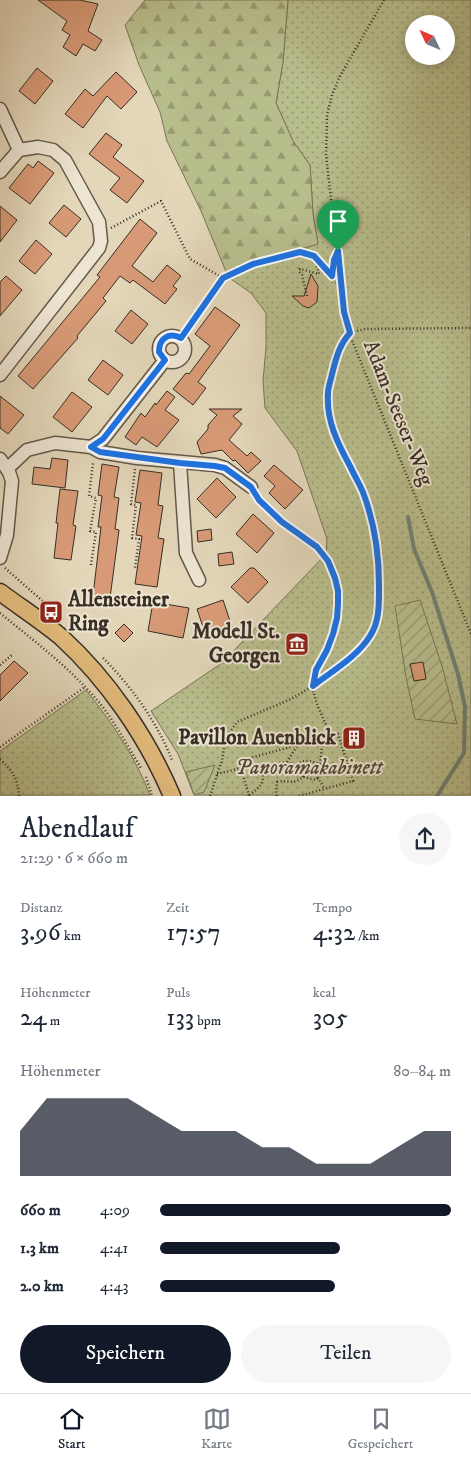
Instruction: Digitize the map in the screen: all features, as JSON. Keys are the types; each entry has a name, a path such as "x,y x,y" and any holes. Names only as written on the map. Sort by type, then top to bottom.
{"main road":[{"path":"0,592 61,637 98,676 121,705 148,746 172,796"}],"street":[{"path":"0,109 19,150"},
{"path":"0,172 19,150 38,147 53,150 65,160 99,222 101,234 99,248 0,375"},
{"path":"171,335 181,338 186,346 183,356 175,362 165,360 159,352 161,342 171,335"},
{"path":"93,448 103,439 165,360"},
{"path":"0,558 8,536 12,481 3,464 36,447 55,443 93,448 100,452 137,458 215,466 225,468 251,487"},
{"path":"180,463 186,552 199,580"}],"path":[{"name":"Adam-Seeser-Weg","path":"384,0 340,76 332,95 327,115 326,155 344,312 350,333 471,634"},
{"path":"101,234 160,201 190,260 223,278"},
{"path":"332,276 334,260 338,251"},
{"path":"181,338 223,278 253,264 300,252 314,256 342,290"},
{"path":"307,296 302,275 299,272 300,269 319,274 314,256"},
{"path":"210,796 222,760 226,738 237,722 291,699 313,686 353,655 369,637 376,624 378,612 378,565 375,531 363,492 338,445 331,425 328,406 328,391 341,343 350,333 365,329 471,328"},
{"path":"91,565 96,532 90,531 96,498 89,496 93,448"},
{"path":"135,568 139,539 132,538 136,505 131,504 137,458"},
{"path":"251,487 259,500 282,522 317,547 328,561 335,578 338,591 337,618 327,650 316,670 313,686 315,696 331,736"},
{"path":"0,613 74,674 99,702 145,774 152,796"},
{"path":"0,665 14,654"},
{"path":"0,748 85,687"},
{"path":"299,796 353,781 338,734 239,761 249,795 264,780 263,770 269,765 287,762 295,765 304,777"},
{"path":"318,778 321,772 321,739"},
{"path":"287,762 297,746"},
{"path":"0,759 12,770 19,796"},
{"path":"295,765 308,760 320,764"},
{"path":"217,774 241,768"},
{"path":"277,796 277,782 297,782 304,777 316,780 328,769 339,768 350,772"},
{"path":"318,778 324,789"}],"green space":[{"path":"145,0 288,0 283,62 276,103 293,141 310,165 313,214 318,244 253,263 227,274 201,211 167,141 160,112 139,65 125,25"},
{"name":"Panoramakabinett","path":"288,0 471,0 471,795 194,795 178,754 151,711 222,663 326,554 327,539 297,451 265,408 263,381 266,313 251,293 228,277 227,274 253,263 318,244 313,214 310,165 293,141 276,103 283,62"},
{"path":"420,600 442,666 457,724 415,719 406,677 395,606"},
{"path":"86,690 122,740 150,795 0,795 0,751"},
{"path":"215,765 204,792 194,795 186,772"}],"building":[{"path":"38,0 80,0 98,4 88,31 102,40 95,51 83,44 76,56 63,47 70,35 62,30 67,21"},
{"path":"37,68 53,81 35,104 19,91"},
{"path":"116,72 137,92 121,109 107,96 83,128 65,114 85,89 93,96"},
{"path":"106,133 122,145 113,157 144,181 127,203 110,190 120,178 89,154"},
{"path":"38,161 54,173 30,204 9,188 28,164 33,168"},
{"path":"64,205 81,219 66,237 49,223"},
{"path":"0,206 17,220 0,242"},
{"path":"140,219 157,233 132,266 153,282 167,265 181,276 173,286 177,289 165,304 133,280 130,283 120,276 103,298 106,301 77,336 78,338 33,389 18,376 100,277 97,275"},
{"path":"36,240 52,254 35,274 19,261"},
{"path":"311,274 318,286 317,302 309,308 303,306 292,296 304,296"},
{"path":"6,276 22,290 0,316 0,282"},
{"path":"215,307 240,325 198,382 206,388 193,405 173,389 186,373 189,374 210,346 195,334"},
{"path":"131,310 148,324 132,344 115,331"},
{"path":"103,360 123,375 108,395 88,380"},
{"path":"167,391 175,397 165,410 179,420 157,447 142,437 136,445 125,437 141,413 145,417"},
{"path":"72,392 92,407 72,432 53,417"},
{"path":"0,396 24,415 8,434 0,428"},
{"path":"209,409 242,409 233,416 242,424 229,440 247,456 251,452 261,461 248,473 222,450 201,454 197,442 217,415"},
{"path":"52,458 68,460 65,488 32,484 34,467 50,469"},
{"path":"102,464 119,467 114,497 119,498 115,529 119,530 110,598 93,596 101,527 98,527 102,496 98,495"},
{"path":"274,465 303,490 285,509 269,493 275,486 264,476"},
{"path":"140,470 162,473 158,505 163,506 158,538 164,539 157,587 135,584 142,536 136,535 141,503 135,502"},
{"path":"217,478 236,497 216,518 197,499"},
{"path":"60,489 78,491 73,525 76,526 71,560 54,558"},
{"path":"253,514 274,533 257,553 236,534"},
{"path":"211,529 212,540 198,542 197,531"},
{"path":"232,552 234,564 219,566 218,554"},
{"path":"250,568 254,568 268,582 248,603 231,587"},
{"path":"223,600 232,627 206,636 197,609"},
{"path":"153,602 189,608 183,638 148,631"},
{"path":"124,624 133,633 124,642 115,633"},
{"path":"14,661 28,673 0,701 0,675"},
{"path":"423,662 426,679 414,681 410,664"},
{"name":"Pavillon Auenblick","path":"361,730 364,742 347,747 344,734"}],"waterway":[{"path":"408,517 414,549 432,592 458,674 465,707 464,753 437,796"}],"place":[{"name":"Allensteiner Ring","path":"51,612"},
{"name":"Modell St. Georgen","path":"297,644"},
{"name":"Pavillon Auenblick","path":"354,738"}],"route":[{"path":"338,251 344,312 350,333 341,343 328,391 328,406 331,425 338,445 363,492 371,514 377,548 378,612 376,624 369,637 353,655 313,686 316,670 333,634 338,604 335,578 328,561 317,547 292,531 259,500 251,487 225,468 137,458 100,452 91,447 103,439 165,360 159,352 161,342 171,335 181,338 223,278 253,264 300,252 314,256 332,276 334,260 338,251"}]}
